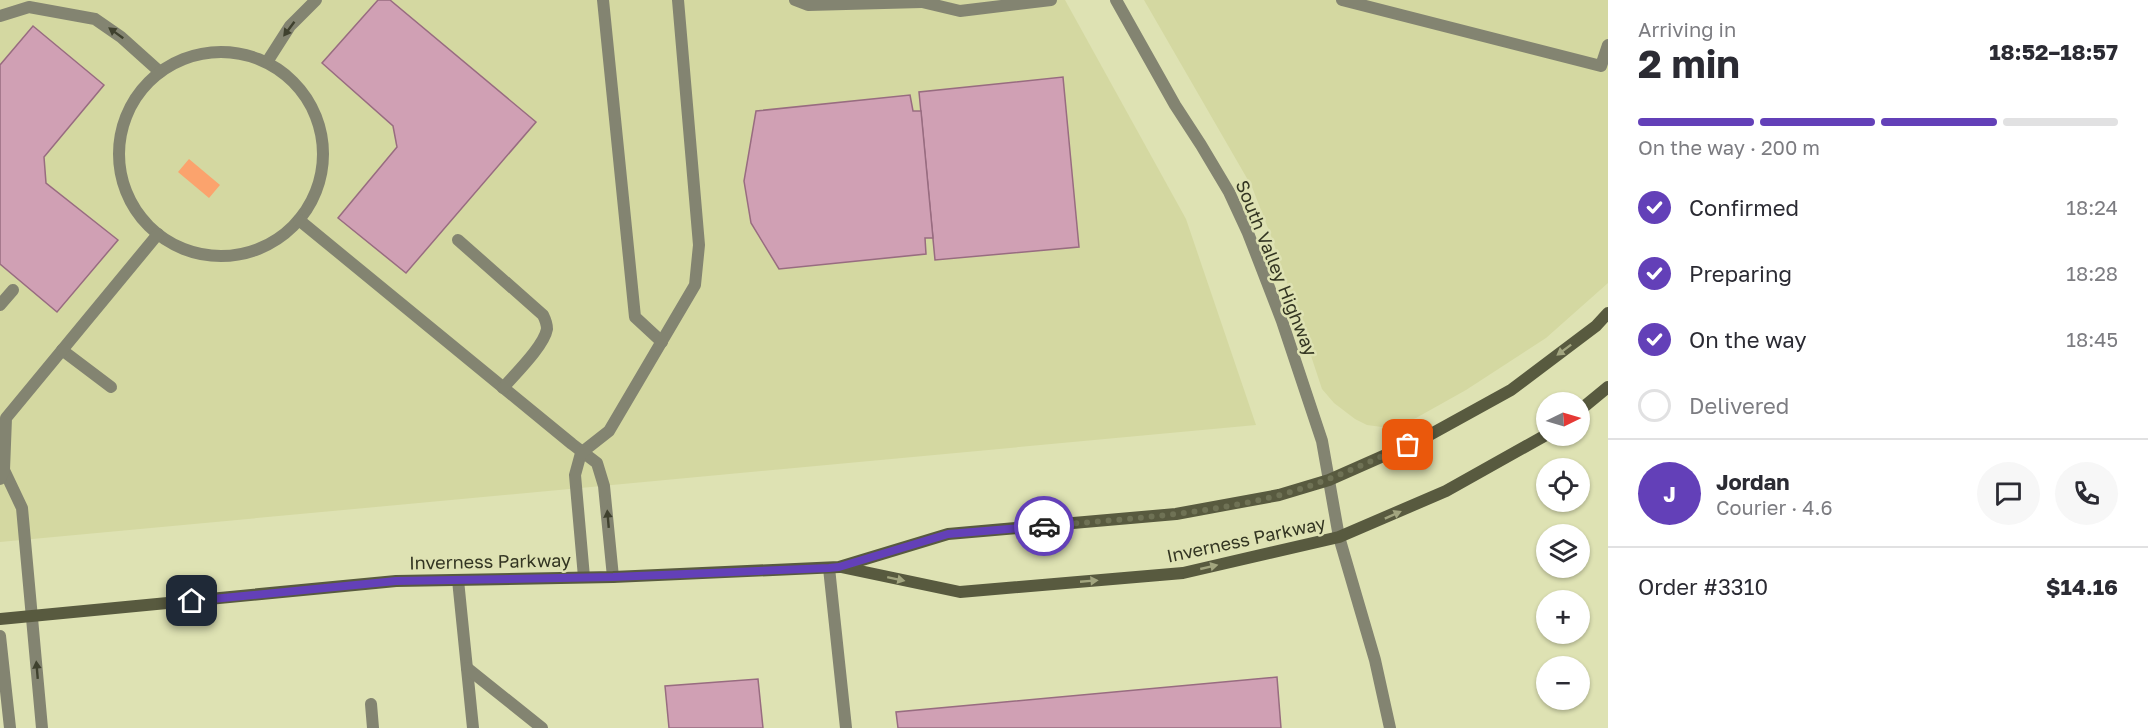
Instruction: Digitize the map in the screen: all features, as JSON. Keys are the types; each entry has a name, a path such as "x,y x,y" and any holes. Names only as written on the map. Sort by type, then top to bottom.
{"main road":[{"name":"Inverness Parkway","path":"0,619 396,581 613,577 834,567 948,534 1176,514 1279,495 1329,480 1424,438 1511,390 1596,326 1608,313"},
{"path":"1590,402 1608,387"},
{"name":"Inverness Parkway","path":"834,567 960,592 1183,573 1339,537 1446,492 1536,441"}],"street":[{"path":"267,62 291,26 316,0"},
{"path":"603,0 635,317 662,342"},
{"path":"584,577 575,475 581,453 609,430 695,285 699,245 678,0"},
{"path":"795,0 808,5 922,1 960,11 1051,0"},
{"name":"South Valley Highway","path":"1116,0 1175,105 1202,145 1238,209 1282,321 1322,441 1339,537 1378,670 1390,728"},
{"path":"1342,0 1601,66 1608,45"},
{"path":"0,16 29,7 95,19 121,37 160,72"},
{"path":"212,51 240,53 267,62 292,80 310,104 321,133 323,164 315,193 300,220 276,240 247,253 216,256 185,250 158,234 137,212 124,183 119,152 124,122 138,94 160,72 185,58 212,51"},
{"path":"300,220 597,463 604,486 613,577"},
{"path":"42,728 22,508 1,473 6,418 158,234"},
{"path":"458,240 543,315 546,321 547,329 539,344 503,388"},
{"path":"0,305 13,290"},
{"path":"62,350 111,387"},
{"path":"834,567 846,728"},
{"path":"458,580 472,728"},
{"path":"0,636 9,728"},
{"path":"467,668 542,728"},
{"path":"371,704 373,728"}],"shaded area":[{"path":"0,0 1065,0 1186,219 1256,425 0,542"},
{"path":"1144,0 1608,0 1608,283 1546,338 1466,390 1416,418 1382,427 1367,425 1355,419 1334,403 1322,389 1273,241 1252,187"},
{"path":"189,159 220,185 209,198 178,172"}],"building":[{"path":"378,0 390,0 536,122 406,273 338,218 397,147 393,126 322,63"},
{"path":"33,26 104,85 44,157 46,183 118,240 57,312 0,264 0,65"},
{"path":"1063,77 1079,247 935,260 919,92"},
{"path":"910,95 913,111 921,111 933,238 925,238 926,254 779,269 751,223 744,181 756,111"},
{"path":"1277,677 1281,728 898,728 896,712"},
{"path":"758,679 763,728 669,728 665,686"}],"way so far":[{"path":"1044,526 1176,514 1279,495 1329,480 1408,445"}],"route":[{"path":"192,601 396,581 613,577 829,568 948,534 1044,526"}]}
